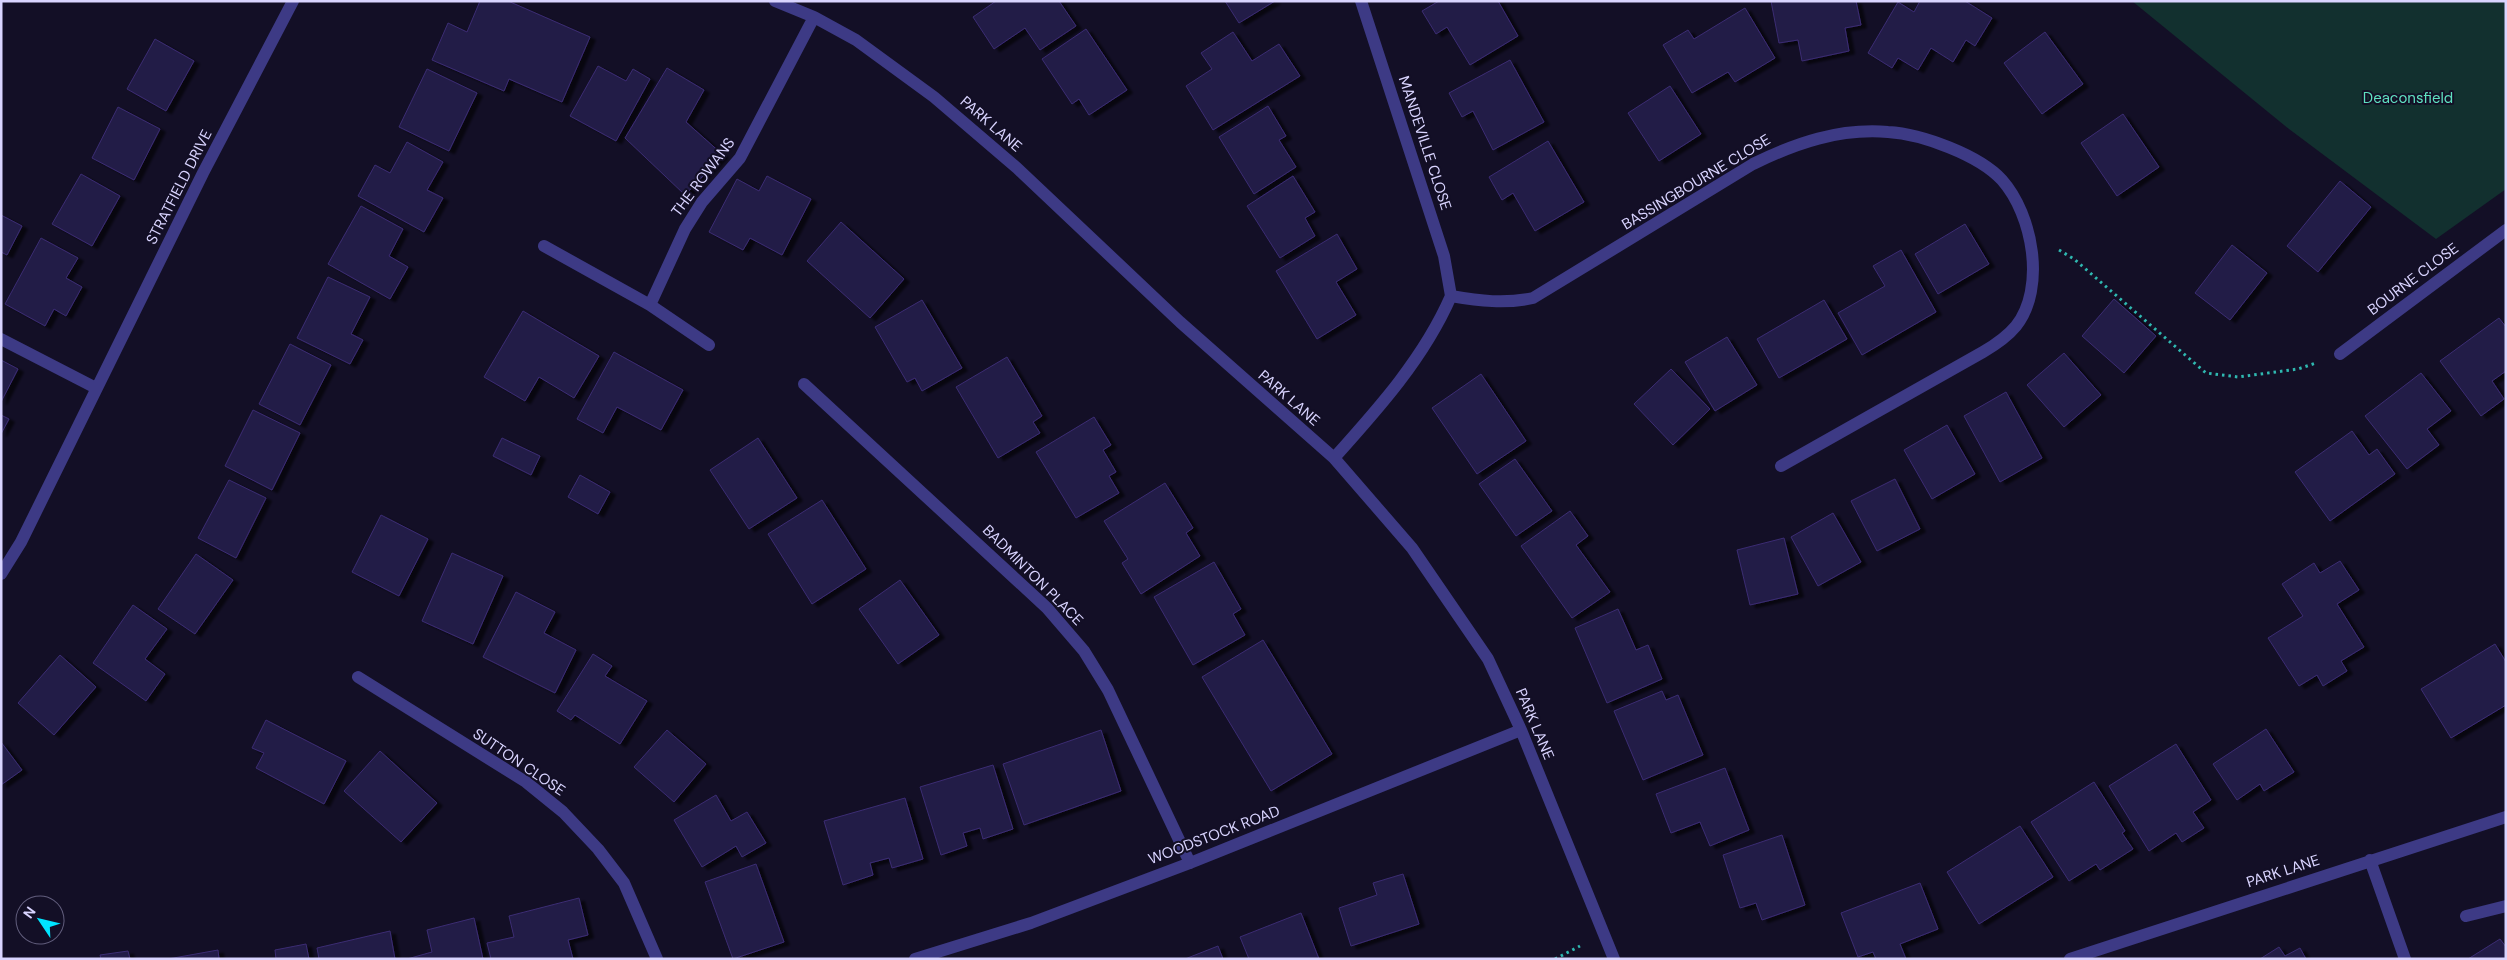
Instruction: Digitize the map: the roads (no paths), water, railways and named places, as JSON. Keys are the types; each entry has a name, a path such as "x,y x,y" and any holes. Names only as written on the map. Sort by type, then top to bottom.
{"street":[{"name":"STRATFIELD DRIVE","path":"1,574 21,542 203,173 293,1"},
{"name":"PARK LANE","path":"775,1 814,18 856,40 891,64 977,132 1244,381 1334,458 1412,548 1446,595 1488,659 1521,730 1614,959"},
{"name":"MANDEVILLE CLOSE","path":"1361,1 1444,256 1451,296"},
{"name":"THE ROWANS","path":"650,305 685,229 702,202 740,158 814,18"},
{"name":"BASSINGBOURNE CLOSE","path":"1451,296 1494,302 1515,302 1533,298 1753,164 1786,148 1841,133 1869,131 1904,134 1956,151 1981,164 2002,180 2023,216 2028,232 2033,278 2024,314 2016,327 2000,342 1984,352 1781,466"},
{"name":"BOURNE CLOSE","path":"2340,354 2506,230"},
{"path":"544,246 650,305 709,345"},
{"path":"1334,458 1405,373 1441,319 1451,296"},
{"path":"1,339 96,388"},
{"name":"BADMINTON PLACE","path":"804,384 1040,602 1084,651 1108,690 1190,863"},
{"name":"SUTTON CLOSE","path":"358,677 526,782 563,812 598,849 624,883 657,959"},
{"name":"WOODSTOCK ROAD","path":"915,959 1031,923 1190,863 1521,730"},
{"name":"PARK LANE","path":"2070,959 2506,817"},
{"path":"2370,860 2405,959"},
{"path":"2466,916 2506,906"}],"park label":[{"name":"Deaconsfield","path":"2408,98"}]}
